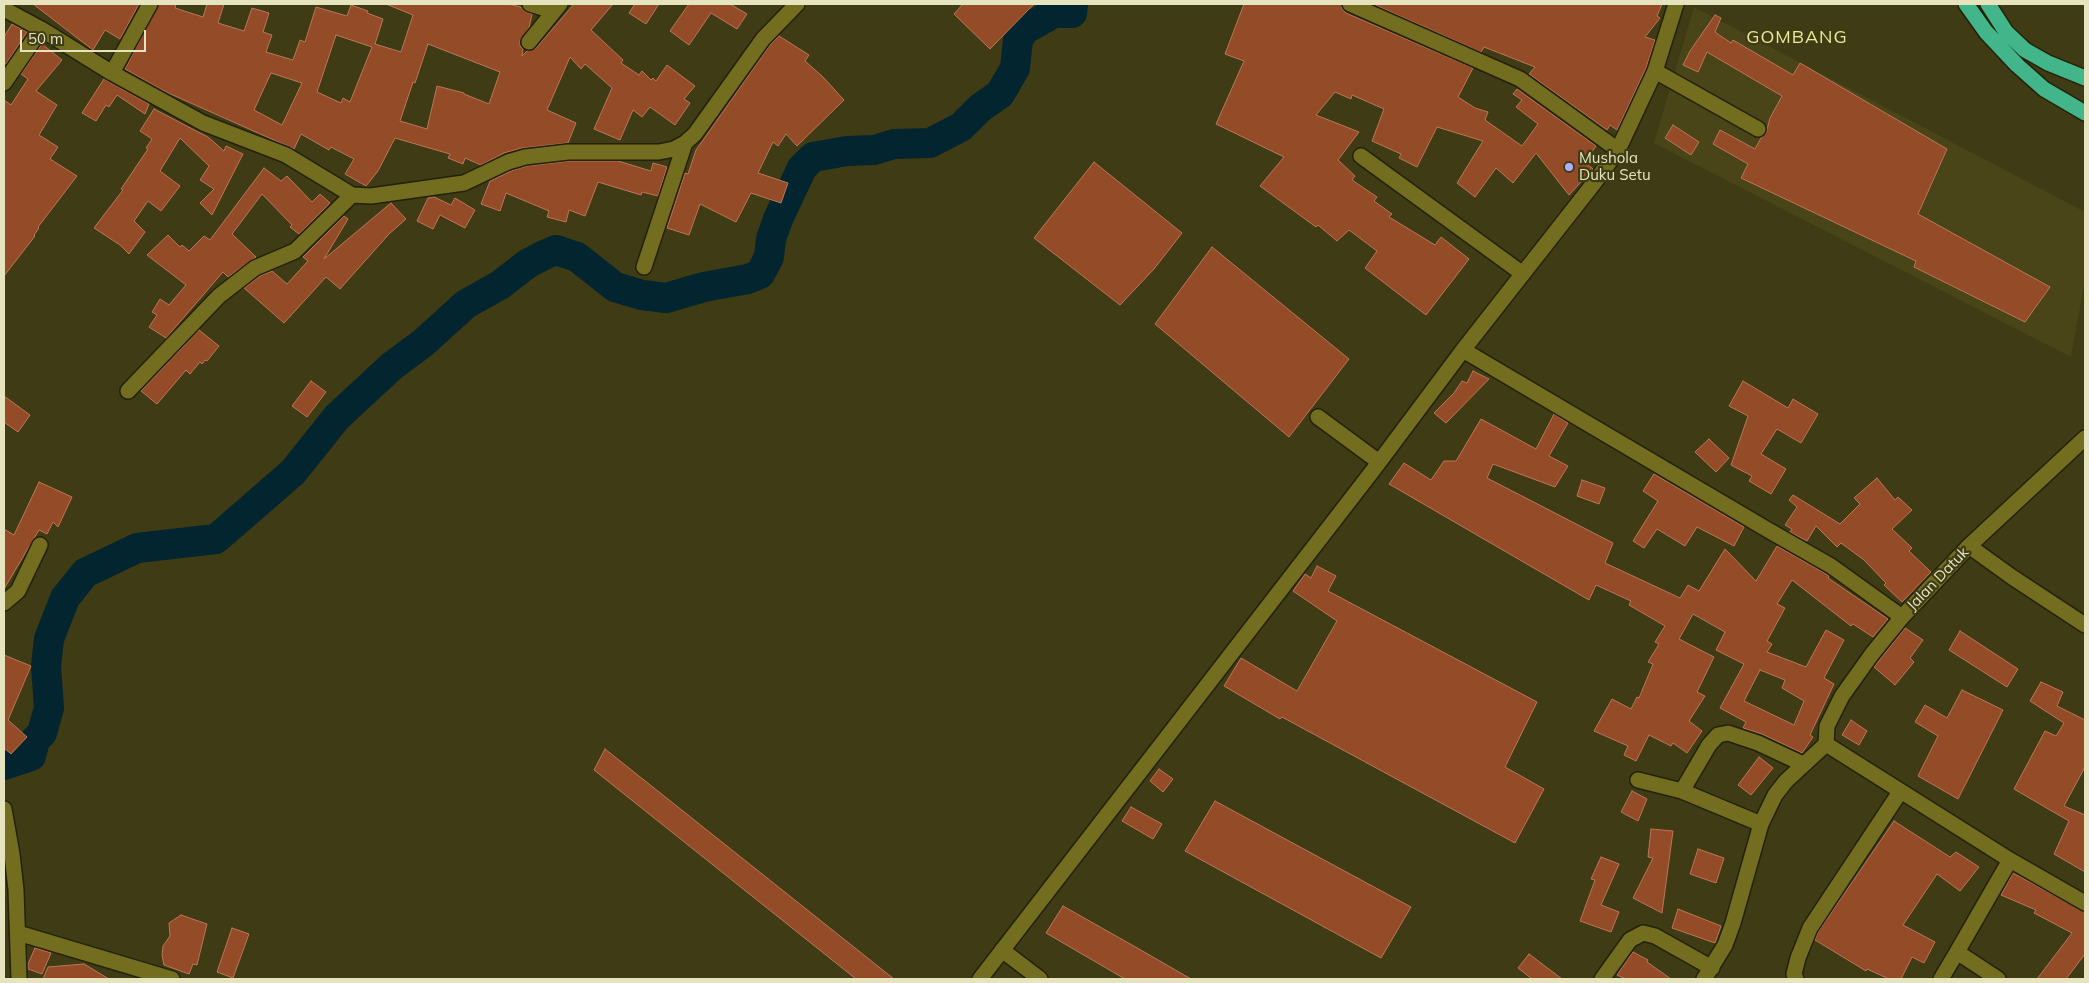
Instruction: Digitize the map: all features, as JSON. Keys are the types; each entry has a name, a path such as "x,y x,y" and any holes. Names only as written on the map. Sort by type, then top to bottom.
{"highway":[{"path":"1966,4 1986,32 2016,64 2044,89 2085,113"},
{"path":"1988,4 2006,32 2024,50 2055,67 2085,78"}],"street":[{"path":"112,73 150,4"},
{"path":"529,42 556,8 530,4"},
{"path":"4,8 112,73 203,123 286,155 352,195 371,196 464,183 508,162 524,157 568,152 659,152 674,149 686,143 695,134 763,39 797,4"},
{"path":"1350,4 1520,79 1618,150"},
{"path":"980,979 1618,150 1655,71 1676,4"},
{"path":"4,83 41,29"},
{"path":"1655,71 1758,128"},
{"path":"644,267 686,143"},
{"path":"1361,156 1523,274"},
{"path":"128,391 219,296 260,265 283,258 295,251 352,195"},
{"path":"1463,350 1831,566 1902,617"},
{"path":"1318,417 1379,462"},
{"name":"Jalan Datuk","path":"1826,744 1827,726 1842,696 1872,654 1902,617 1969,546 2085,438"},
{"path":"4,603 18,591 40,545"},
{"path":"1969,546 2012,578 2085,625"},
{"path":"1682,790 1709,746 1718,735 1728,733 1758,743 1803,764"},
{"path":"1602,979 1630,940 1643,933 1655,936 1708,974 1725,945 1761,824 1775,795 1803,764 1826,744 2010,860 2085,903"},
{"path":"1638,780 1682,790 1761,824"},
{"path":"1796,979 1794,974 1798,958 1810,928 1897,789"},
{"path":"4,809 12,854 18,932 19,979"},
{"path":"1941,979 2010,860"},
{"path":"18,932 172,979"},
{"path":"1002,950 1040,979"},
{"path":"1957,952 1998,979"}],"shaded area":[{"path":"1694,7 2085,212 2085,280 2071,357 1654,143"}],"building":[{"path":"33,4 139,4 120,39 105,30 93,50"},
{"path":"159,4 176,4 175,8 203,17 207,4 224,4 218,23 244,31 252,8 269,13 263,32 272,35 266,52 293,60 300,40 305,42 316,7 347,16 351,5 368,11 367,13 383,19 375,44 401,52 413,15 386,4 508,4 521,7 524,11 532,14 529,28 520,40 520,46 523,49 522,56 527,51 536,48 574,4 613,4 591,30 623,60 621,63 639,75 642,71 651,80 653,78 656,81 667,65 695,86 684,99 690,103 675,125 650,107 642,117 633,110 620,140 594,129 612,88 585,64 581,69 570,57 547,110 576,123 568,143 522,148 504,153 481,165 465,158 463,164 448,158 450,154 395,138 378,171 366,186 345,174 354,159 331,147 329,150 301,134 294,149 166,92 125,69","holes":["336,35 372,47 350,102 343,98 341,103 317,92","428,44 500,72 489,104 464,93 437,86 427,129 400,121 413,82 415,83","271,73 302,83 282,125 254,110"]},
{"path":"635,4 659,4 646,24 629,13"},
{"path":"689,4 730,4 747,14 737,29 711,13 689,45 670,31"},
{"path":"963,4 1034,4 990,49 954,14"},
{"path":"1244,4 1341,4 1342,9 1346,13 1473,68 1458,97 1475,108 1488,112 1485,120 1522,146 1538,124 1516,107 1522,100 1513,94 1517,89 1596,146 1585,162 1593,169 1569,195 1536,153 1513,183 1496,168 1475,197 1457,183 1483,141 1437,127 1417,167 1399,158 1401,154 1372,141 1384,109 1352,95 1351,99 1335,92 1316,115 1359,132 1338,160 1355,176 1352,180 1377,197 1374,201 1392,214 1389,217 1435,245 1441,237 1469,259 1426,315 1365,268 1377,251 1349,230 1337,241 1318,225 1316,227 1260,186 1284,157 1216,124 1244,61 1225,54"},
{"path":"1373,4 1662,4 1657,16 1660,18 1645,37 1655,40 1646,68 1617,130 1610,125 1607,130 1529,74 1535,67 1484,47 1481,52"},
{"path":"1715,15 1721,18 1715,32 1731,43 1733,40 1793,75 1800,63 1947,149 1918,214 2050,287 2025,322 1914,267 1916,261 1741,178 1748,164 1713,144 1720,130 1755,149 1766,133 1770,118 1782,96 1707,52 1698,72 1683,65 1690,51"},
{"path":"12,24 27,32 6,64 4,63 4,37"},
{"path":"779,36 809,55 805,61 844,100 797,146 786,134 778,146 773,142 758,173 788,183 781,203 751,193 736,222 700,204 689,235 667,228 685,173 688,174 696,150 770,45"},
{"path":"42,44 62,60 36,91 57,105 39,135 58,147 50,159 77,176 4,276 4,100 11,105 28,79 21,74"},
{"path":"104,79 149,104 145,114 117,95 109,107 106,105 96,121 82,113"},
{"path":"154,109 208,137 224,151 226,146 243,154 212,215 200,203 214,189 200,180 209,166 180,138 160,171 180,186 161,211 148,201 134,221 145,232 129,254 120,245 94,228 123,190 121,189 148,149 146,148 152,139 140,131"},
{"path":"1673,125 1699,142 1691,155 1665,138"},
{"path":"569,161 618,161 651,171 653,163 667,167 658,196 642,192 641,195 598,182 585,216 569,210 566,222 547,217 549,211 506,193 500,211 481,204 490,181 527,166"},
{"path":"1094,162 1182,233 1154,269 1120,305 1034,238"},
{"path":"264,168 281,181 287,176 312,202 320,194 330,203 299,234 290,227 292,225 262,194 232,234 256,257 228,277 223,272 166,338 149,327 157,315 152,312 160,299 169,305 186,285 147,255 168,235 180,247 182,245 189,251 204,236 210,240"},
{"path":"434,197 451,205 455,198 475,210 465,228 440,215 433,229 417,221 428,198"},
{"path":"391,203 406,219 389,234 340,289 326,277 284,323 244,288 260,276 272,271 287,284 308,261 303,257 344,216 348,219 324,259"},
{"path":"1212,247 1349,359 1289,437 1155,324"},
{"path":"199,330 219,346 207,361 205,360 202,364 200,362 190,374 186,370 157,404 141,391"},
{"path":"1473,371 1489,379 1446,423 1434,413 1454,393 1462,381 1467,383"},
{"path":"311,381 326,392 307,417 292,406"},
{"path":"1743,381 1788,408 1793,399 1818,414 1801,443 1777,429 1761,454 1786,469 1771,494 1749,481 1752,476 1731,465 1748,416 1729,406"},
{"path":"4,396 30,415 18,432 4,422"},
{"path":"1554,414 1568,423 1549,456 1568,466 1555,487 1493,464 1487,478 1613,543 1605,563 1680,598 1688,585 1699,591 1725,549 1756,581 1777,546 1826,574 1829,576 1828,578 1888,619 1873,637 1853,624 1851,626 1792,580 1777,604 1785,608 1767,641 1772,644 1767,652 1806,667 1826,630 1844,640 1824,678 1834,684 1810,735 1813,737 1802,753 1762,734 1743,728 1746,722 1720,708 1744,664 1716,650 1725,632 1693,614 1679,639 1714,657 1697,692 1705,696 1689,721 1702,731 1687,753 1673,743 1671,746 1649,735 1636,761 1624,755 1628,746 1594,731 1612,699 1631,709 1637,697 1639,698 1653,664 1648,662 1659,644 1655,642 1665,626 1629,605 1631,601 1596,585 1589,600 1389,484 1404,463 1431,480 1444,461 1456,461 1481,419 1536,449","holes":["1760,670 1785,680 1782,688 1804,701 1794,725 1744,701"]},
{"path":"1709,439 1729,458 1716,472 1695,452"},
{"path":"1654,474 1744,527 1734,546 1697,527 1685,546 1657,529 1644,548 1633,541 1658,501 1643,491"},
{"path":"1877,478 1895,500 1898,497 1912,510 1892,529 1912,548 1909,551 1931,572 1902,602 1884,585 1886,583 1864,560 1841,543 1837,547 1816,526 1807,541 1790,532 1792,529 1785,525 1797,507 1789,500 1793,495 1840,524 1860,504 1854,498"},
{"path":"1582,480 1605,488 1599,504 1577,496"},
{"path":"39,482 72,497 58,527 53,522 47,534 39,530 4,589 4,529 14,535"},
{"path":"1317,566 1336,576 1328,591 1537,702 1505,767 1544,789 1515,843 1282,717 1280,719 1224,686 1241,658 1297,691 1337,621 1293,591 1305,574 1311,578"},
{"path":"1905,628 1923,640 1910,658 1914,662 1895,685 1874,667"},
{"path":"1960,631 2018,669 2007,687 1949,650"},
{"path":"4,655 31,666 8,720 27,737 11,754 4,748"},
{"path":"2041,682 2063,692 2057,706 2085,720 2085,767 2064,806 2085,815 2085,872 2054,854 2069,821 2014,789 2045,731 2056,736 2064,723 2030,701"},
{"path":"1962,690 2003,710 1958,799 1918,776 1938,736 1915,722 1925,705 1947,718"},
{"path":"1851,720 1867,731 1859,745 1842,735"},
{"path":"605,749 894,979 856,979 594,770"},
{"path":"1759,757 1773,768 1751,795 1738,785"},
{"path":"1159,769 1173,779 1163,792 1150,781"},
{"path":"1632,791 1647,799 1638,821 1621,812"},
{"path":"1215,801 1411,907 1381,958 1185,851"},
{"path":"1131,807 1162,824 1153,839 1122,821"},
{"path":"1894,821 1950,857 1956,852 1979,867 1960,891 1937,874 1903,925 1935,942 1924,963 1912,957 1901,979 1889,979 1867,969 1866,971 1815,940 1818,932"},
{"path":"1651,829 1673,831 1662,913 1633,898 1653,858 1648,857"},
{"path":"1698,849 1724,858 1716,883 1690,874"},
{"path":"1601,857 1619,864 1601,905 1619,912 1611,932 1580,921 1595,880 1591,879"},
{"path":"2013,873 2085,912 2085,954 2066,979 2037,979 2072,933 2034,913 2036,910 2001,895"},
{"path":"1063,906 1191,979 1125,979 1046,933"},
{"path":"1678,909 1721,926 1715,943 1672,928"},
{"path":"181,915 207,924 197,965 193,964 189,974 164,965 162,955 163,946 170,936 169,923"},
{"path":"232,928 249,934 233,978 217,972"},
{"path":"35,948 51,953 42,974 28,969 28,964"},
{"path":"1633,952 1648,960 1647,962 1671,979 1626,979 1617,975"},
{"path":"1529,954 1562,979 1532,979 1518,968"},
{"path":"84,964 109,979 43,979 48,967"}],"waterway":[{"path":"4,765 31,756 35,740 42,733 49,708 46,666 49,639 65,598 85,573 137,548 216,539 293,472 337,417 392,366 423,343 466,304 500,285 527,264 544,255 556,250 577,257 615,287 642,295 666,298 704,287 748,279 760,274 769,257 771,239 778,219 802,168 813,157 847,151 874,150 894,144 930,143 961,127 980,108 1000,94 1015,68 1018,40 1024,30 1054,13 1072,13 1073,4"}],"place":[{"name":"Mushola Duku Setu","path":"1569,167"}],"district":[{"name":"GOMBANG","path":"1797,38"}]}
